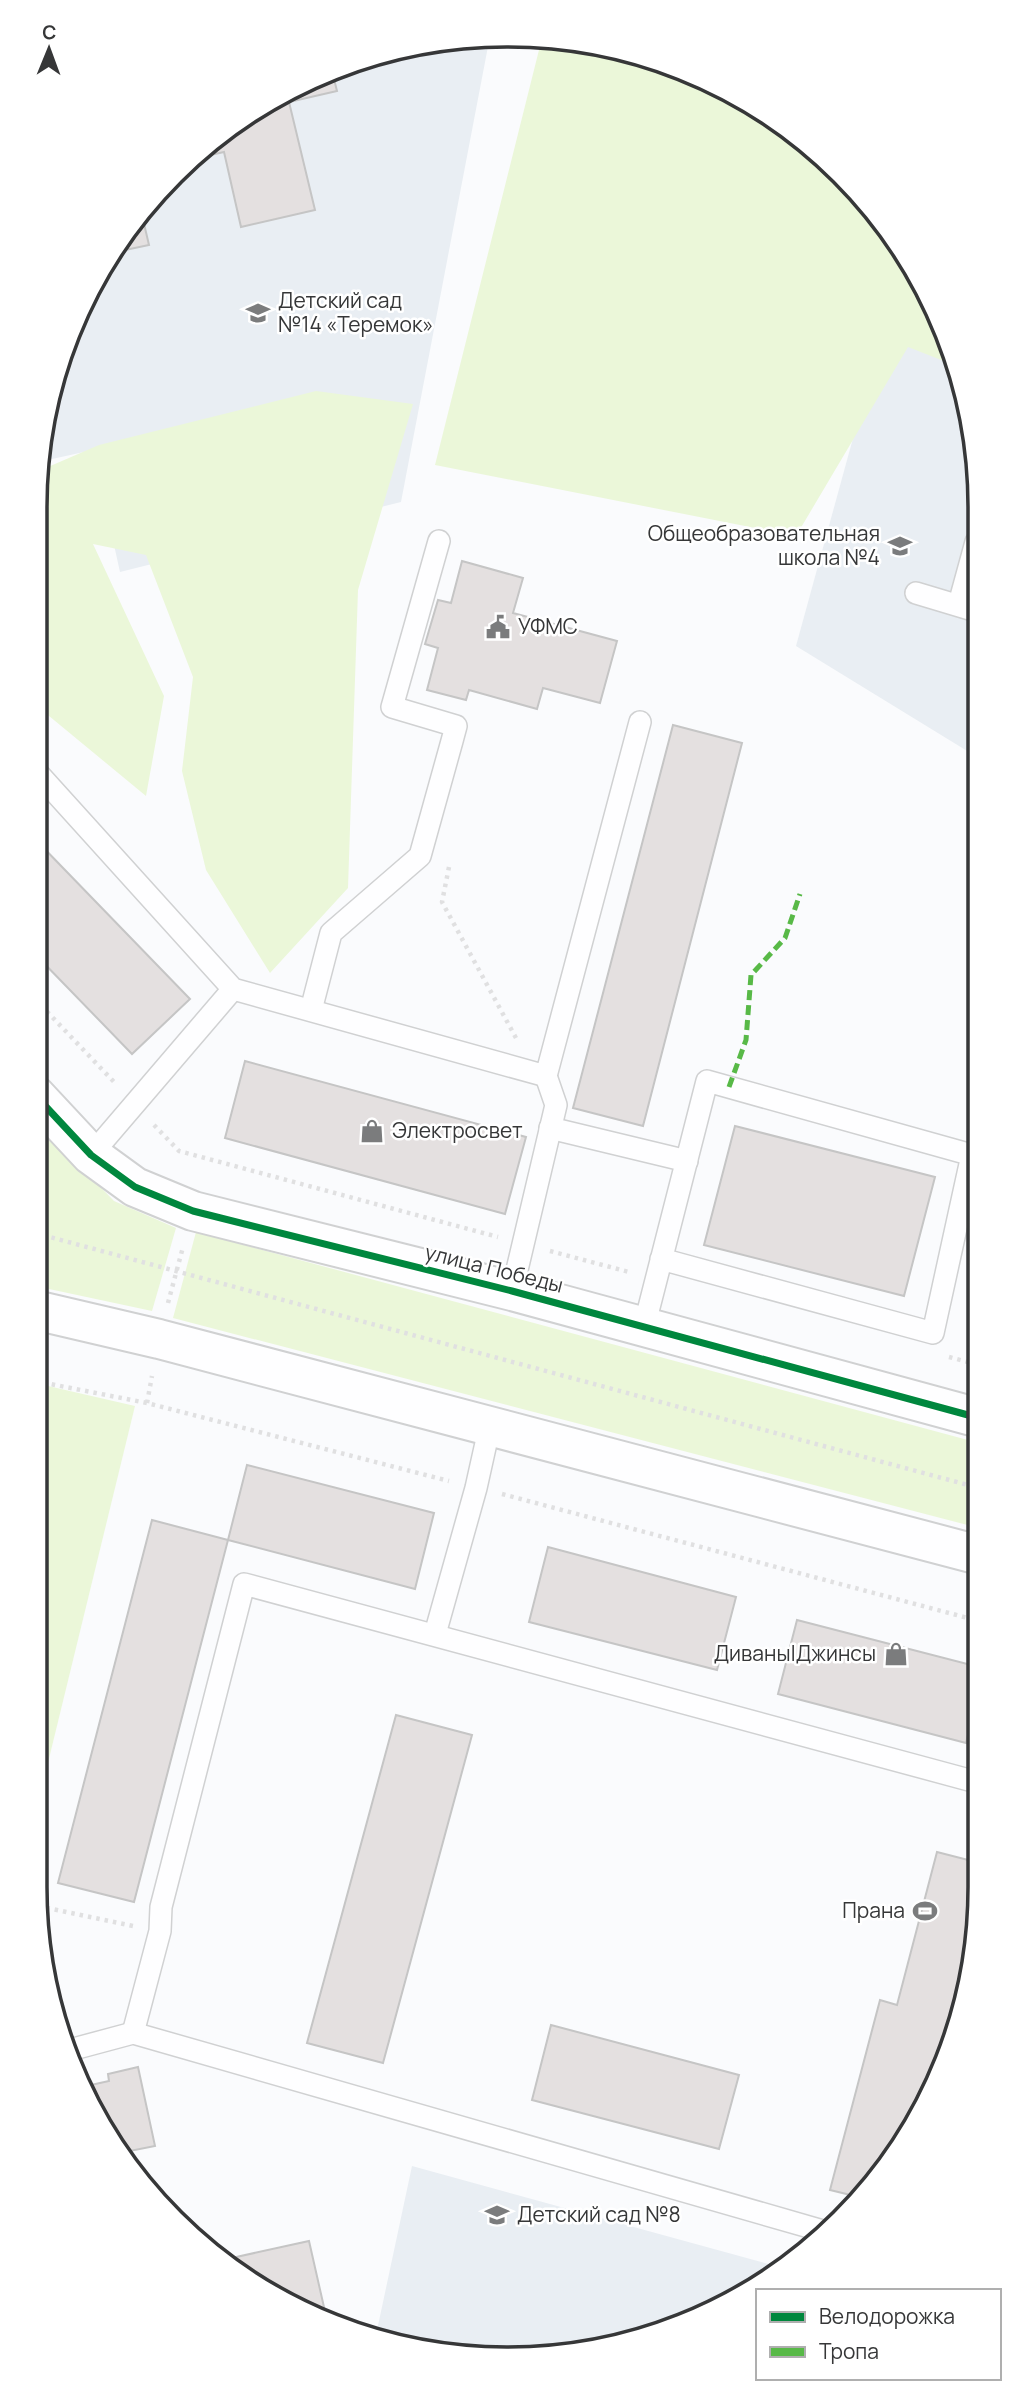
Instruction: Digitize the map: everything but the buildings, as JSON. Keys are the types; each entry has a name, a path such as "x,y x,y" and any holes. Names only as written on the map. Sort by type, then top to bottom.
{"street":[{"name":"улица Победы","path":"47,1107 91,1155 135,1187 192,1211 512,1291 968,1415"},
{"path":"47,1313 490,1424 968,1552"}],"lane":[{"path":"311,1010 331,933 420,856 456,726 392,707 439,541"},
{"path":"916,593 968,607"},
{"path":"512,1291 556,1105 546,1076 640,722"},
{"path":"47,783 233,989 546,1076"},
{"path":"91,1155 233,989"},
{"path":"644,1327 707,1081 968,1154"},
{"path":"550,1128 687,1161"},
{"path":"662,1259 933,1333 968,1173"},
{"path":"435,1634 476,1488 490,1424"},
{"path":"133,2033 160,1931 161,1908 244,1584 968,1780"},
{"path":"77,2048 133,2033 815,2229"}],"path":[{"path":"449,865 442,902 515,1037 546,1076"},
{"path":"47,1012 179,1151 640,1275"},
{"path":"147,1403 159,1339 208,1159"},
{"path":"47,1236 968,1485"},
{"path":"941,1355 968,1362"},
{"path":"47,1383 147,1403 968,1618"},
{"path":"48,1908 160,1931"}],"shaded area":[{"name":"Детский сад №14 «Теремок»","path":"488,48 401,502 120,572 93,450 50,460 56,418 72,360 82,331 109,277 142,227 182,182 227,142 252,125 277,109 331,82 418,56"},
{"name":"Общеобразовательная школа №4","path":"900,267 933,331 952,388 964,447 968,508 968,751 796,646"},
{"name":"Детский сад №8","path":"412,2166 770,2264 738,2285 684,2312 627,2331 568,2343 477,2346 418,2338 378,2328"}],"green space":[{"path":"539,48 627,63 684,82 738,109 788,142 833,182 873,227 906,277 933,331 943,361 908,347 796,536 435,465"},
{"path":"316,391 413,404 358,590 348,888 270,973 206,870 182,771 193,677 146,555 93,544 164,696 146,796 47,714 49,467 99,445"},
{"path":"47,1132 114,1201 176,1228 152,1311 47,1289"},
{"path":"196,1232 968,1440 968,1525 173,1318"},
{"path":"47,1386 135,1406 47,1767"}],"marked path":[{"path":"729,1087 746,1040 751,975 785,938 800,894"}],"cycle path":[{"path":"47,1108 91,1155 135,1187 193,1211 512,1291 968,1415"}],"place":[{"name":"Детский сад №14 «Теремок»","path":"258,313"},
{"name":"Общеобразовательная школа №4","path":"900,546"},
{"name":"УФМС","path":"498,627"},
{"name":"Электросвет","path":"372,1131"},
{"name":"Диваны|Джинсы","path":"896,1654"},
{"name":"Прана","path":"925,1911"},
{"name":"Детский сад №8","path":"497,2215"}]}
